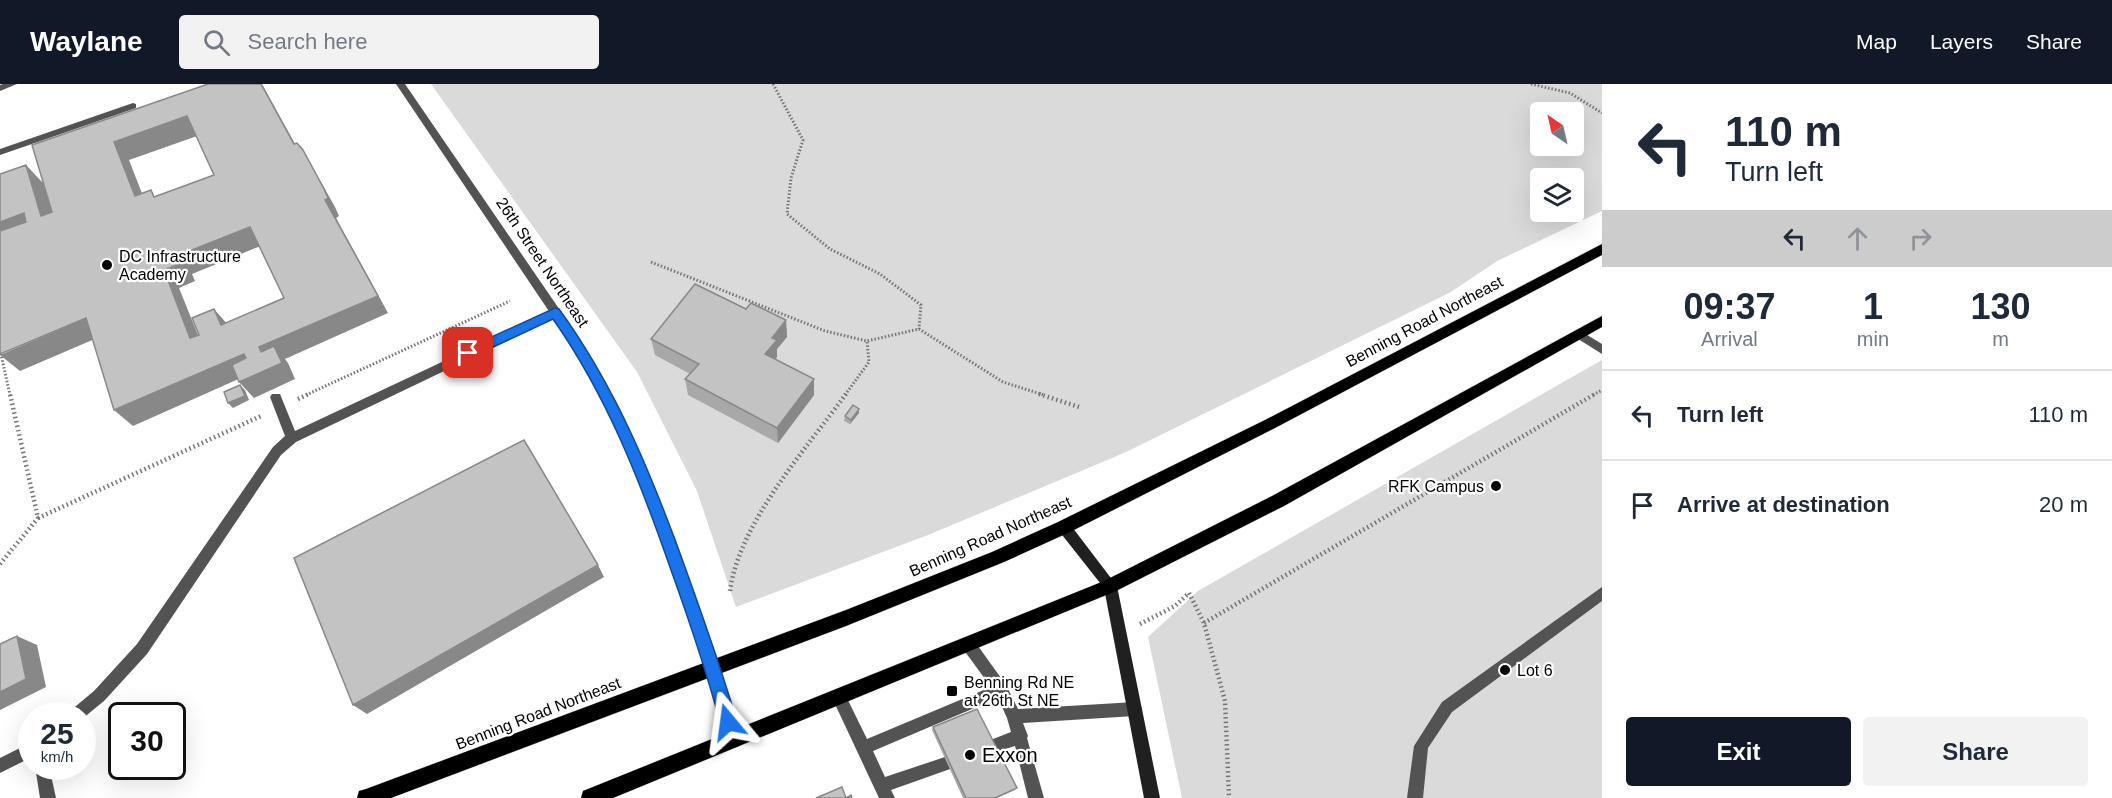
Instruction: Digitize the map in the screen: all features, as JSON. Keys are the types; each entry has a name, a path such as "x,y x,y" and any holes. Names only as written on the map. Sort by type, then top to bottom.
{"main road":[{"name":"Benning Road Northeast","path":"366,798 957,574 1064,527 1270,424 1602,249"},
{"path":"590,798 734,741 1110,585 1278,501 1602,321"}],"street":[{"path":"0,88 13,84"},
{"name":"26th Street Northeast","path":"400,84 597,377 634,450 669,538 713,668 734,741"},
{"path":"0,152 134,106"},
{"path":"92,702 142,649 277,451 292,438 555,313"},
{"path":"1579,334 1602,350"},
{"path":"276,397 292,438"},
{"path":"1064,527 1110,585 1152,798"},
{"path":"1415,798 1421,746 1447,707 1602,593"},
{"path":"968,644 1001,690 1014,716 1021,736 1035,798"},
{"path":"863,748 1001,690"},
{"path":"839,697 884,792 948,764"},
{"path":"1014,716 1135,709"},
{"path":"993,746 1021,736"},
{"path":"0,766 18,756"},
{"path":"45,780 48,798"}],"path":[{"path":"773,84 803,140 791,178 787,214 830,249 880,274 921,305 919,329"},
{"path":"1531,84 1570,93 1602,113"},
{"path":"651,262 825,331 867,341 919,329 1003,382 1079,407"},
{"path":"730,591 732,571 745,537 801,454 870,362 867,341"},
{"path":"0,350 38,518 0,564"},
{"path":"1204,623 1602,390"},
{"path":"1150,619 1175,606 1189,593 1204,623 1225,701 1229,798"}],"shaded area":[{"path":"431,84 1602,84 1602,211 1584,220 1584,168 1530,168 1530,222 1579,222 1497,261 1451,292 1124,453 928,535 736,607 697,491 637,372"},
{"name":"RFK Campus","path":"1602,360 1602,798 1182,798 1148,637 1198,591"}],"building":[{"name":"DC Infrastructure Academy","path":"208,84 261,84 294,144 297,143 303,150 328,198 325,200 378,296 259,347 261,352 274,346 282,363 239,382 232,365 246,358 244,354 114,410 86,318 0,354 0,231 26,222 24,213 0,222 0,174 26,165 41,216 52,212 32,145","holes":["187,116 214,175 154,197 151,190 135,196 114,142","250,227 284,298 221,325 214,309 192,318 199,335 190,338 164,270 180,264 177,256"]},
{"path":"695,284 746,309 751,303 786,320 772,338 777,340 765,354 814,379 777,428 685,379 699,364 651,339"},
{"path":"240,385 245,396 228,403 224,392"},
{"path":"853,405 859,409 851,420 845,416"},
{"path":"524,440 598,565 353,705 294,558"},
{"path":"17,636 26,679 0,692 0,644"},
{"name":"Exxon","path":"977,709 1017,788 995,798 966,798 933,727"},
{"path":"842,787 846,798 816,798"}],"place":[{"name":"DC Infrastructure Academy","path":"107,265"},
{"name":"RFK Campus","path":"1496,486"},
{"name":"Lot 6","path":"1505,670"},
{"name":"Benning Rd NE at 26th St NE","path":"952,691"},
{"name":"Exxon","path":"970,755"}],"route":[{"path":"468,353 555,313 573,338 616,412 651,490 713,668 728,722"}]}
